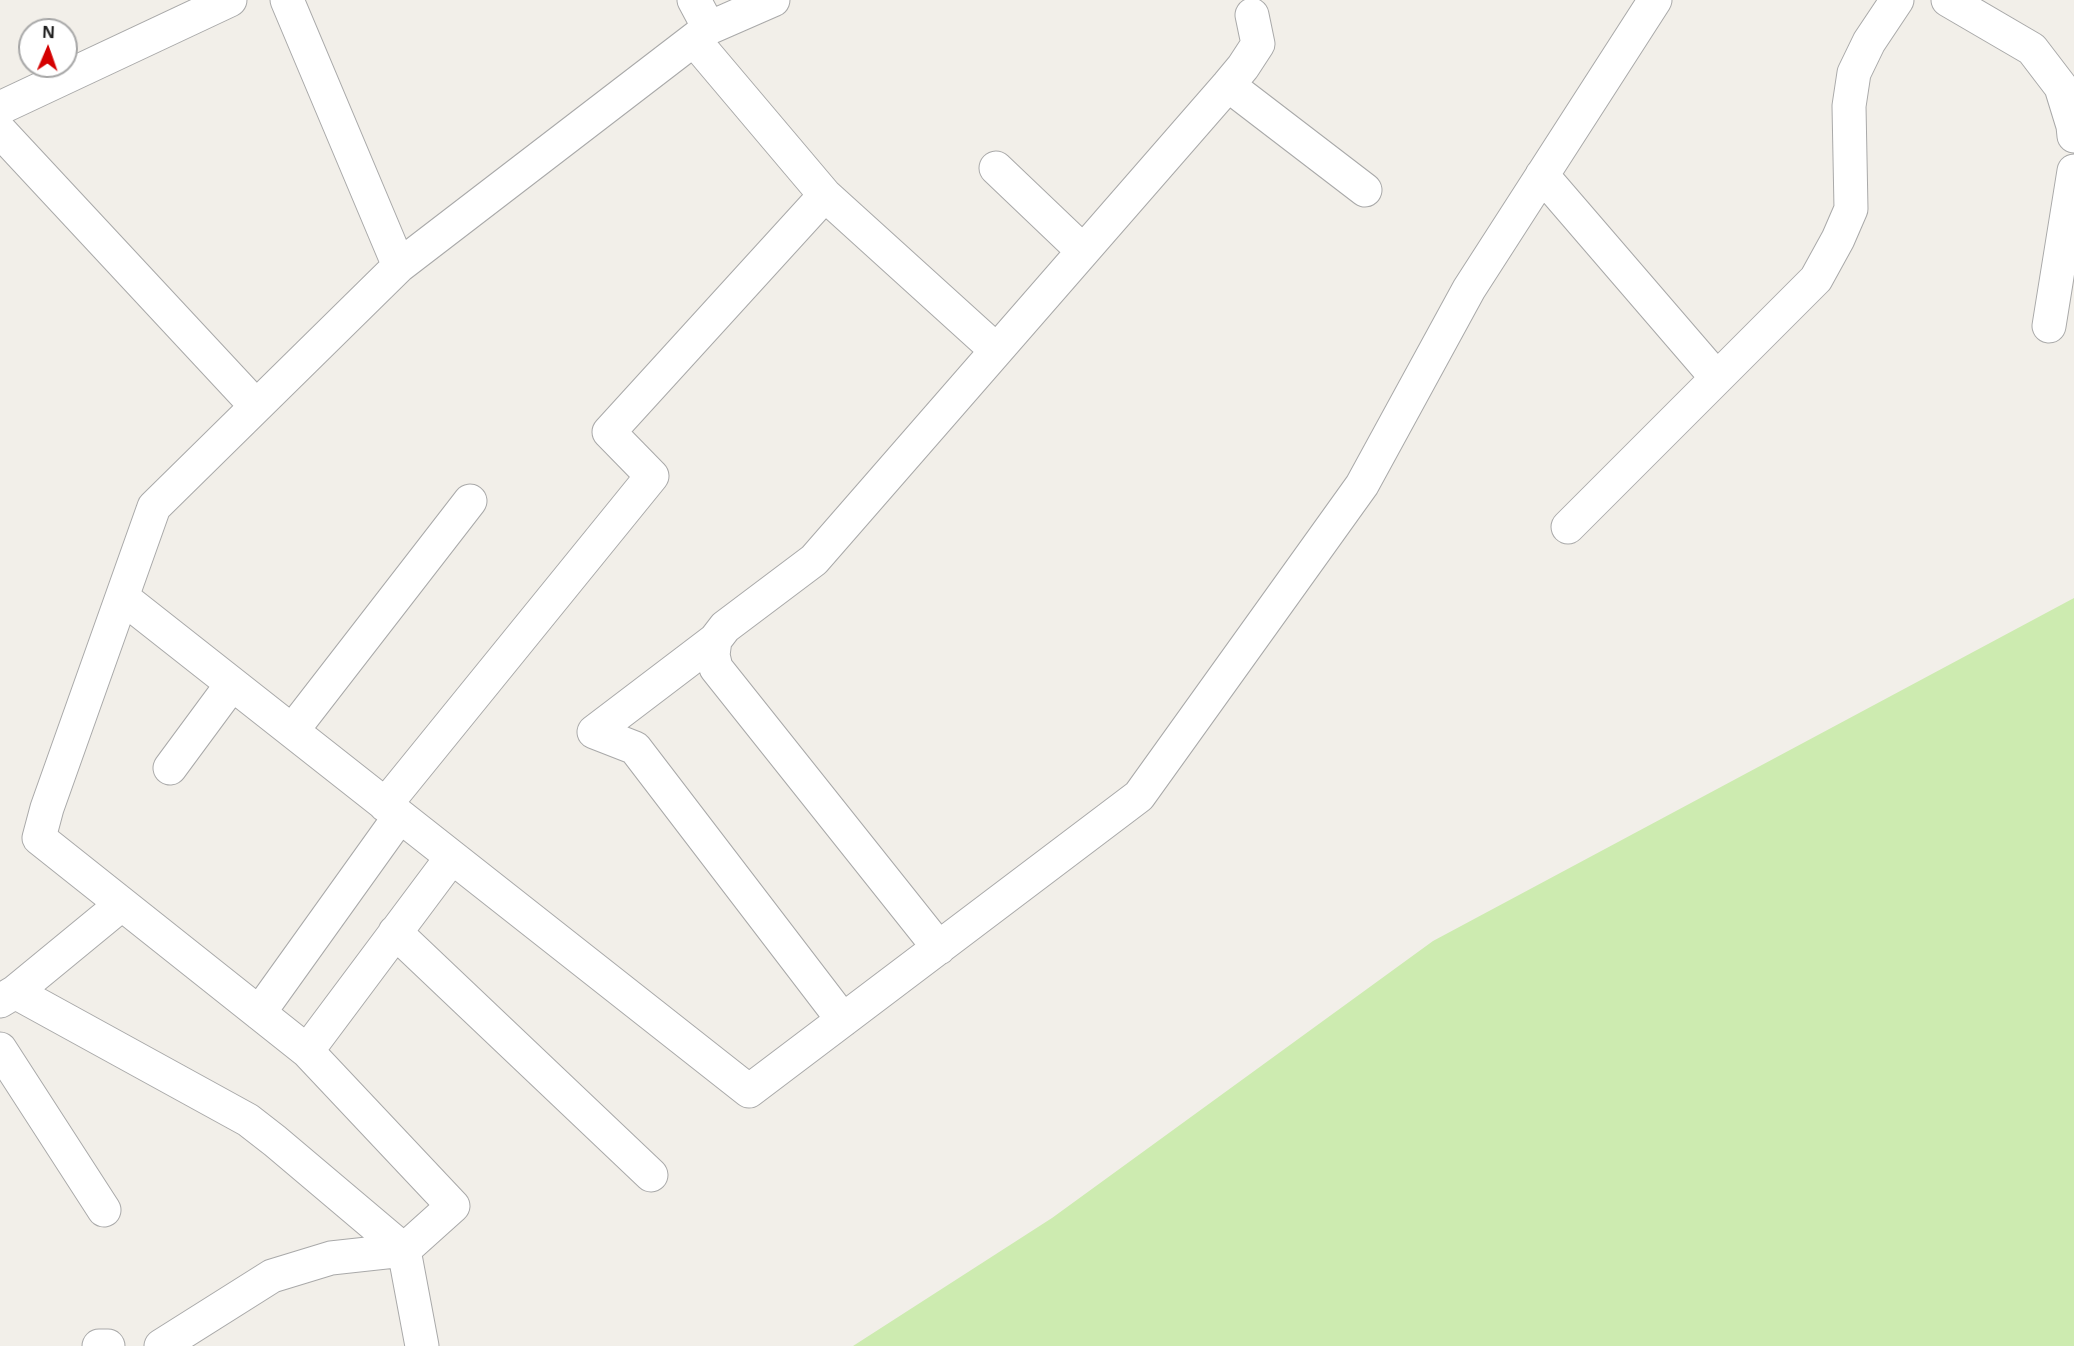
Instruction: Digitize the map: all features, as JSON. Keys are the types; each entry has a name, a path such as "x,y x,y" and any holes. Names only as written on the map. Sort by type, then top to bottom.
{"street":[{"path":"0,108 230,0"},
{"path":"287,0 399,266"},
{"path":"694,0 701,34 825,195 996,350"},
{"path":"161,1346 272,1276 331,1258 404,1250 453,1206 307,1051 39,838 47,808 154,507 399,266 701,34 773,0"},
{"path":"122,597 748,1091 1138,796 1362,485 1469,289 1655,0"},
{"path":"1568,527 1816,279 1851,209 1848,106 1854,73 1869,42 1897,0"},
{"path":"1948,0 2032,49 2061,87 2074,136"},
{"path":"843,1020 635,748 594,732 715,640 725,627 814,560 1243,68 1258,44 1253,5"},
{"path":"1228,85 1365,190"},
{"path":"0,131 256,406"},
{"path":"996,168 1083,251"},
{"path":"2049,326 2074,171"},
{"path":"1542,175 1716,377"},
{"path":"259,1013 393,811 652,476 609,432 825,195"},
{"path":"292,731 470,501"},
{"path":"715,640 713,656 716,668 939,948"},
{"path":"170,768 232,684"},
{"path":"307,1051 452,857"},
{"path":"122,904 8,997 248,1120 404,1250 422,1346"},
{"path":"395,932 651,1175"},
{"path":"0,1049 104,1210"},
{"path":"99,1346 108,1346"}],"green space":[{"path":"2074,598 2074,1346 853,1346 1052,1218 1433,941"}]}
